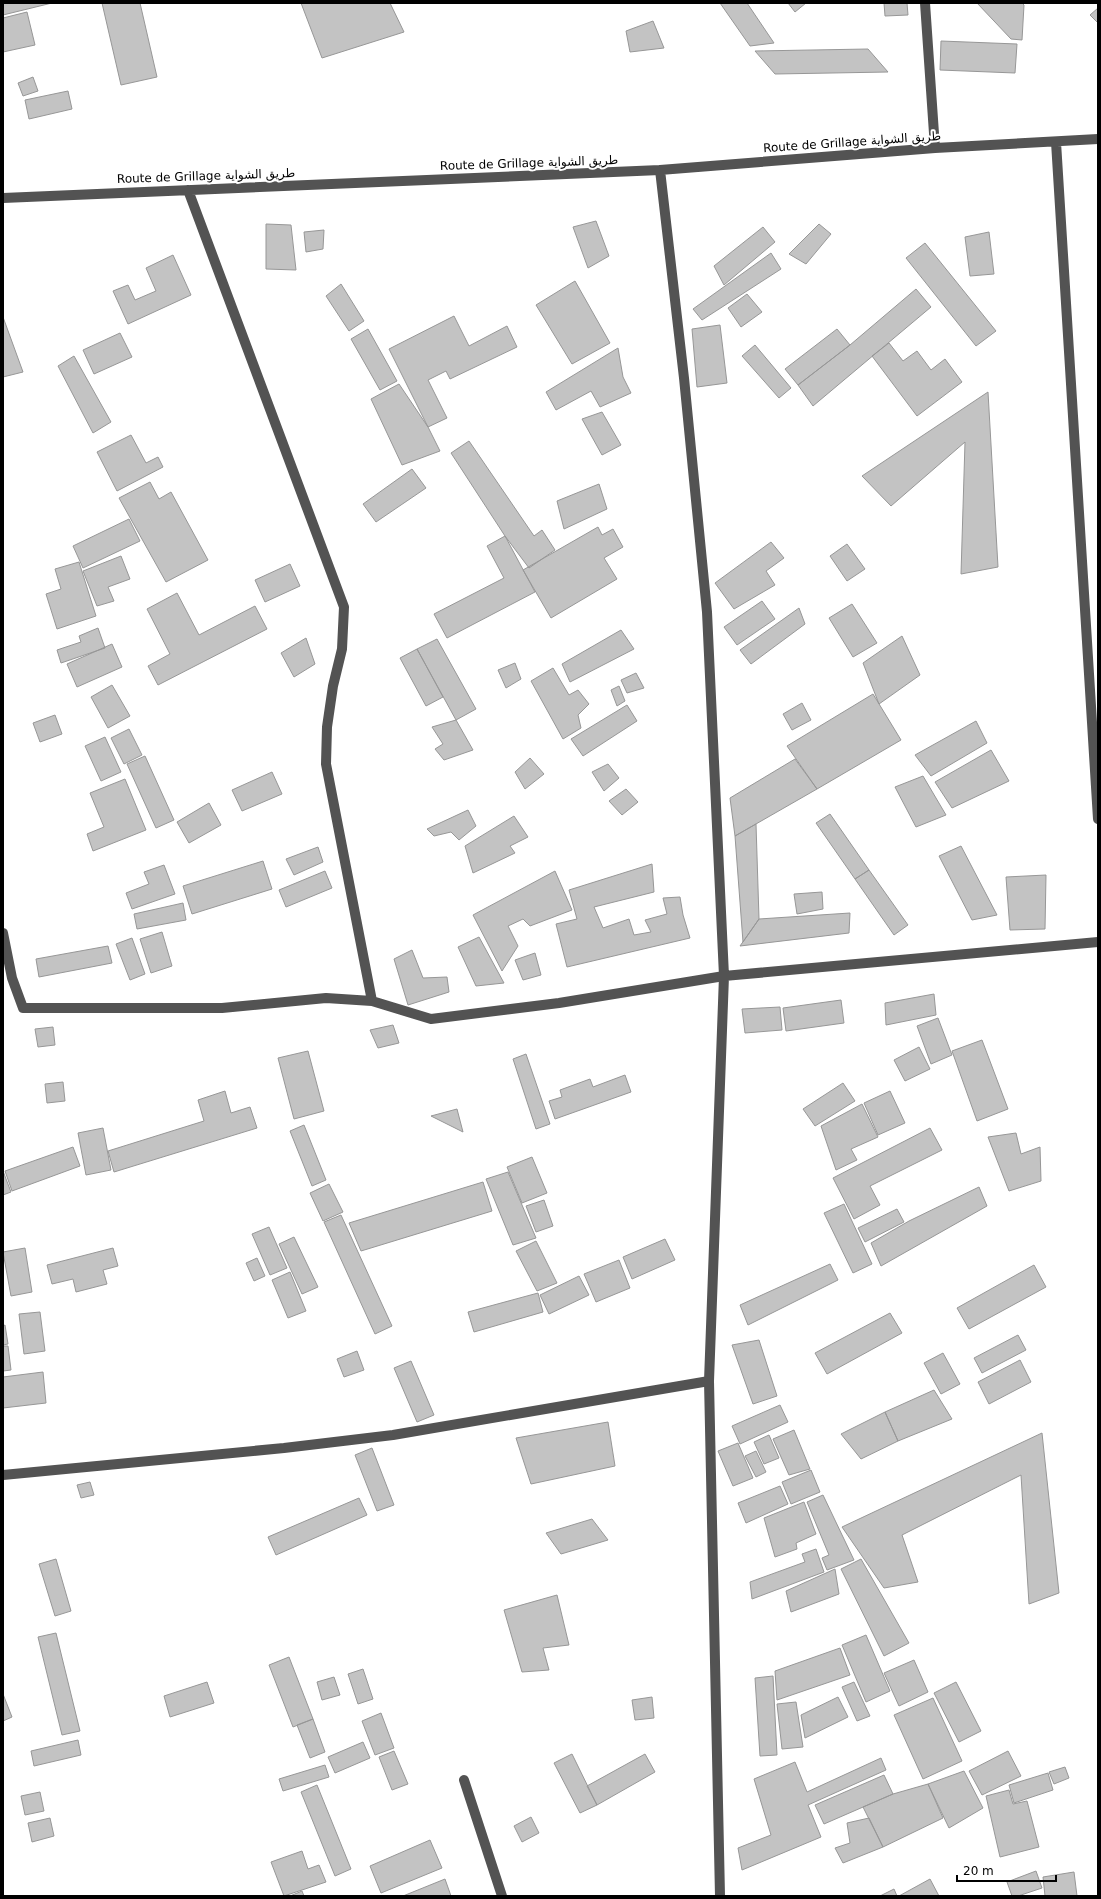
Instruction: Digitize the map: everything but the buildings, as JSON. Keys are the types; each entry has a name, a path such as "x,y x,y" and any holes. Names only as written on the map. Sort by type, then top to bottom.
{"street":[{"path":"925,3 935,148"},
{"name":"Route de Grillage طريق الشواية","path":"3,198 660,170 935,148 1098,139"},
{"path":"1056,142 1098,819"},
{"path":"660,170 684,378 707,612 724,976 709,1381 720,1896"},
{"path":"188,190 344,607 342,648 333,686 328,727 326,764 372,1000"},
{"path":"3,933 8,978 23,1008 222,1008 326,998 372,1000 431,1019 559,1004 724,976 1098,942"},
{"path":"3,1475 284,1448 393,1435 709,1381"},
{"path":"464,1780 502,1896"}]}
